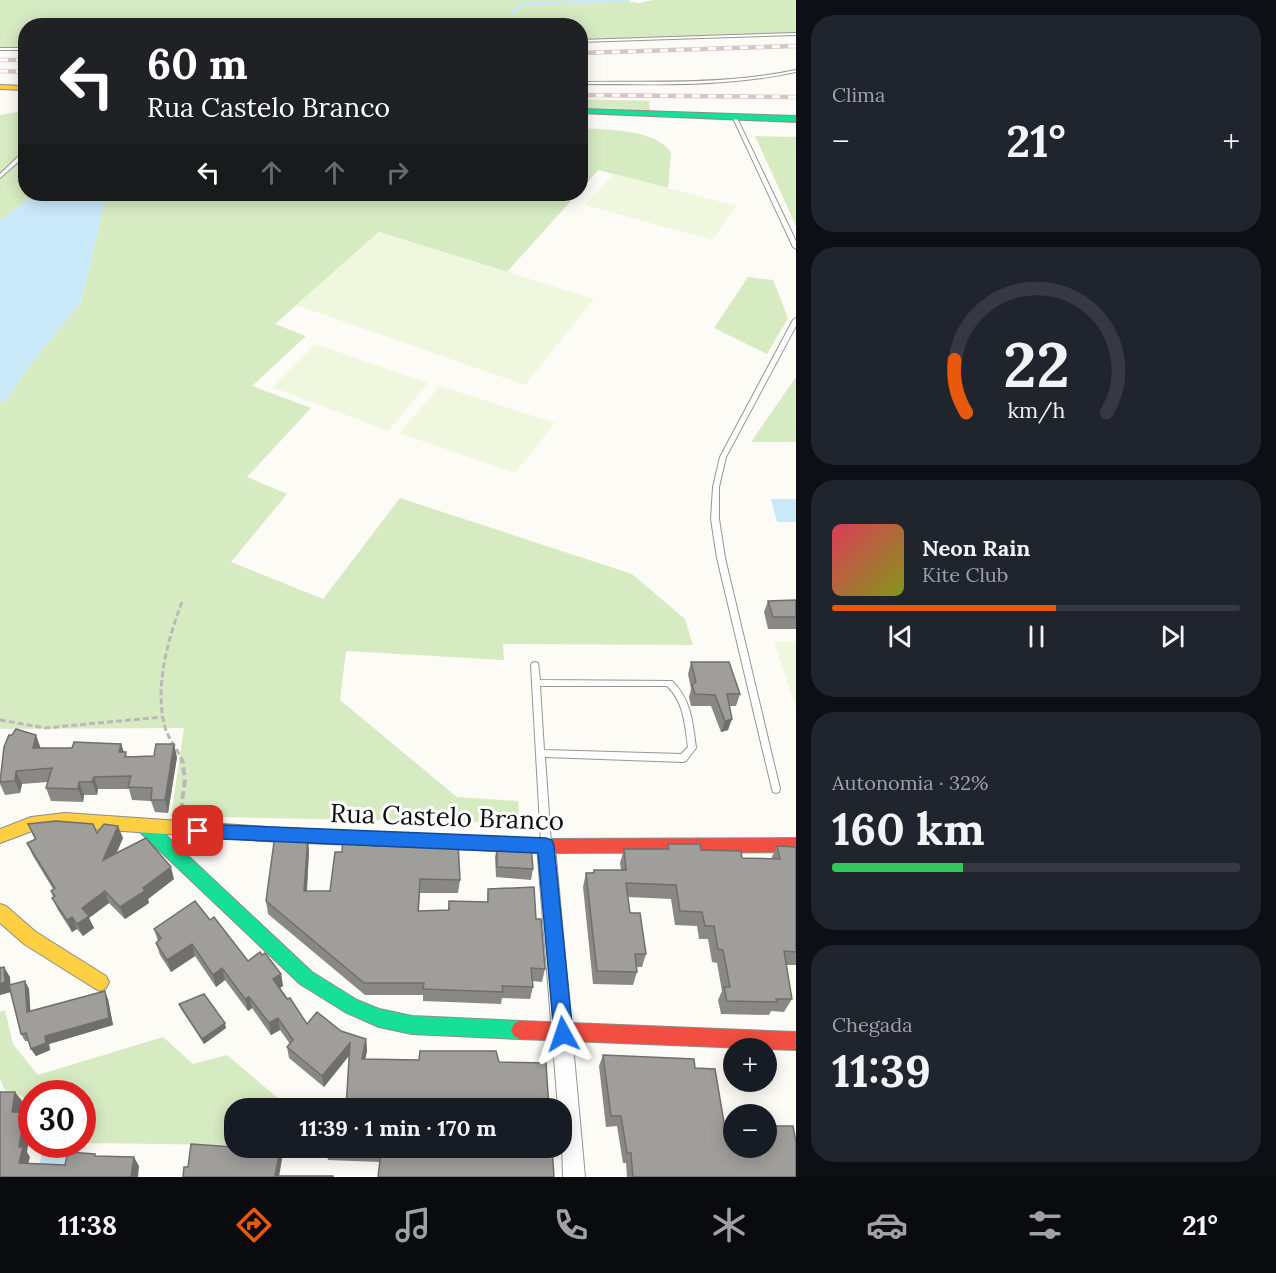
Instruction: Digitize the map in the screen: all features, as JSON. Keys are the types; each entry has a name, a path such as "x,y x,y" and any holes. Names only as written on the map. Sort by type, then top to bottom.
{"street":[{"path":"0,87 18,88"},
{"path":"588,111 796,119"},
{"name":"Rua Castelo Branco","path":"0,836 14,827 42,821 98,822 175,830 546,846 796,845"},
{"path":"147,828 306,978 353,1008 379,1020 406,1025 563,1034 796,1041"},
{"path":"546,846 574,1177"},
{"path":"0,912 30,938 100,982"}],"lane":[{"path":"588,41 796,34"},
{"path":"0,49 18,49"},
{"path":"588,83 735,81 770,78 796,71"},
{"path":"734,116 796,247"},
{"path":"0,177 18,160"},
{"path":"776,789 721,558 715,519 716,487 723,457 796,320"},
{"path":"535,665 546,846"},
{"path":"536,683 669,683 680,691 692,748 683,758 540,753"}],"path":[{"path":"175,830 186,789 186,773 184,761 166,731 162,717 165,663 175,619 182,602"},
{"path":"0,720 45,728 162,717"}],"green space":[{"path":"0,0 619,0 639,3 653,0 796,0 796,34 588,42 588,18 18,18 18,48 0,48"},
{"path":"588,99 651,101 649,103 651,114 588,111"},
{"path":"18,112 18,201 26,201 0,220 0,115"},
{"path":"588,128 617,130 642,135 663,144 671,152 668,188 598,170 588,182"},
{"path":"755,136 796,137 796,226"},
{"path":"614,174 737,206 712,240 585,205"},
{"path":"108,201 571,201 507,272 379,232 275,324 306,336 252,386 311,408 247,477 287,494 231,562 323,599 400,498 632,574 685,619 693,645 503,644 504,660 346,651 340,700 457,797 518,801 520,823 171,816 184,728 0,729 0,403 8,398 27,369 81,302 104,205"},
{"path":"379,232 594,299 525,385 296,305"},
{"path":"748,277 773,280 788,318 767,354 714,328"},
{"path":"315,344 428,383 388,431 272,387"},
{"path":"796,377 796,442 751,442"},
{"path":"440,386 555,423 515,473 399,433"},
{"path":"796,641 796,708 774,642"},
{"path":"5,1010 13,1044 38,1075 163,1037 193,1064 227,1055 278,1098 224,1098 224,1145 96,1143 96,1080 18,1080 18,1095 5,1090 0,1079 0,1012"}],"water":[{"path":"26,201 108,201 104,205 81,302 27,369 8,398 0,403 0,220"},
{"path":"771,499 796,499 796,522 777,522"},
{"path":"41,1158 73,1158 70,1167 39,1166"}],"building":[{"path":"796,600 796,617 773,617 768,601"},
{"path":"691,662 729,662 740,694 727,694 732,719 725,721 715,695 695,694 692,685 696,682"},
{"path":"16,729 36,735 33,748 72,748 74,742 121,744 119,752 126,752 125,757 154,756 156,744 174,744 165,800 151,800 152,788 128,787 131,776 94,777 92,782 79,782 78,789 46,788 52,768 16,771 15,781 0,782 4,747 9,735 12,735"},
{"path":"56,821 93,824 97,833 104,824 118,826 103,860 146,838 171,867 143,888 145,891 120,907 105,891 82,908 89,916 77,924 72,917 67,920 52,898 55,896 51,891 55,888 27,843 36,839 28,824"},
{"path":"275,835 308,837 304,891 330,891 335,852 342,852 343,839 367,839 367,842 373,841 372,846 430,847 430,842 458,842 460,880 420,879 418,911 449,910 449,901 488,902 488,889 534,887 536,919 541,919 545,969 531,968 533,987 502,986 503,992 423,989 424,983 364,983 266,901"},
{"path":"668,844 700,844 701,850 741,851 742,858 780,859 777,846 796,847 796,952 784,951 792,999 776,999 777,1002 727,1001 724,987 730,987 723,950 718,949 714,926 705,926 702,912 680,911 676,885 626,883 630,913 640,913 646,954 635,954 637,972 597,971 586,873 594,873 594,870 626,870 624,849 669,849"},
{"path":"497,846 531,846 533,869 497,867"},
{"path":"195,901 210,920 214,917 248,961 260,952 262,955 265,953 281,974 273,979 287,999 290,998 307,1024 317,1012 341,1031 366,1039 362,1059 419,1060 420,1051 496,1051 499,1062 546,1063 548,1098 347,1098 350,1043 322,1076 287,1047 293,1040 278,1018 269,1023 249,997 245,999 222,968 213,975 192,944 167,960 156,943 161,938 154,929"},
{"path":"4,967 5,982 0,984 0,968"},
{"path":"25,981 27,1012 105,991 109,1018 45,1036 46,1043 31,1049 26,1033 21,1034 9,985"},
{"path":"204,994 225,1023 202,1039 179,1004"},
{"path":"603,1055 694,1059 695,1068 715,1069 723,1116 723,1158 777,1158 777,1126 793,1126 796,1142 796,1177 633,1177 631,1153 627,1153 621,1116 611,1116"},
{"path":"0,1092 15,1092 12,1112 18,1112 19,1163 65,1165 67,1158 134,1157 131,1177 0,1177"},
{"path":"191,1144 224,1146 224,1158 278,1158 275,1176 333,1177 183,1177 184,1167 188,1167"},
{"path":"380,1158 553,1158 554,1177 378,1177"}],"waterway":[{"path":"512,15 516,8 524,4 629,0"}],"railway":[{"path":"588,53 796,46"},
{"path":"0,60 18,60"},
{"path":"0,71 18,72"},
{"path":"588,95 796,97"}],"traffic: fast":[{"path":"588,111 796,119"},
{"path":"147,828 306,978 351,1006 379,1018 412,1025 520,1030"}],"traffic: slow":[{"path":"0,87 18,88"},
{"path":"0,836 31,824 65,820 281,835"},
{"path":"0,912 30,938 100,982"}],"traffic: jam":[{"path":"281,835 546,846 796,845"},
{"path":"520,1030 796,1041"}],"route":[{"path":"198,831 546,846 563,1034"}]}
